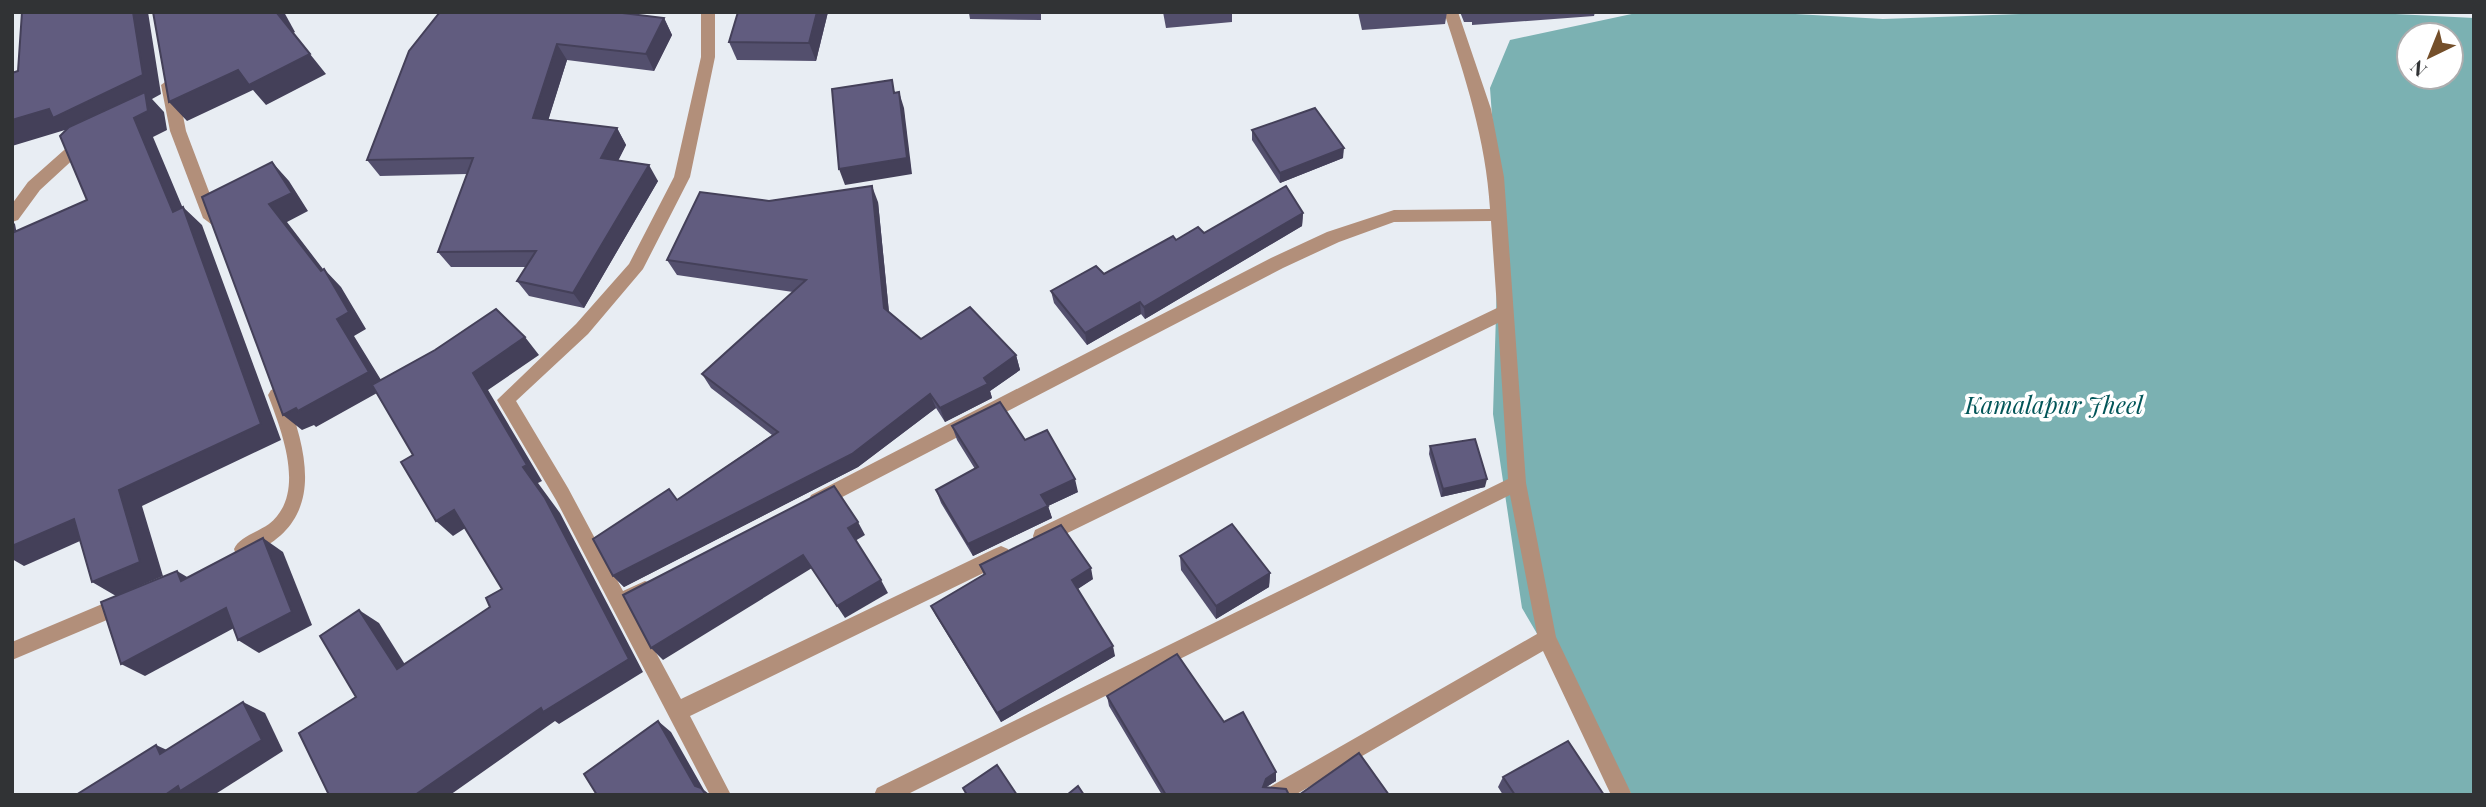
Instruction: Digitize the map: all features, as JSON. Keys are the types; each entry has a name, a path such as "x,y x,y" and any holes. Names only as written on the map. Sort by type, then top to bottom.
{"street":[{"path":"708,12 708,57 682,177 635,269 582,329 506,400 562,494 721,795"},
{"path":"1451,12 1483,109 1496,177 1517,483 1547,638 1622,795"},
{"path":"166,64 165,102 217,235"},
{"path":"12,216 34,186 83,140 96,134"},
{"path":"805,507 1277,263 1333,237 1394,216 1498,215"},
{"path":"676,712 1505,312"},
{"path":"231,556 261,539 286,519 297,492 292,436 270,377"},
{"path":"884,795 1517,483"},
{"path":"619,603 656,584"},
{"path":"12,651 149,594"},
{"path":"1275,795 1547,638"}],"water":[{"name":"Kamalapur Jheel","path":"1641,12 1760,12 1883,19 2072,12 2356,12 2474,18 2474,795 1632,795 1522,608 1493,414 1499,214 1490,88 1510,40"}],"building":[{"path":"22,12 133,12 143,75 53,118 49,109 12,120 12,73 18,71"},
{"path":"153,12 278,12 310,54 249,85 238,70 169,102"},
{"path":"440,12 614,12 664,18 646,54 557,44 533,118 617,128 601,158 649,165 573,293 517,281 536,251 438,252 473,158 367,160 409,51"},
{"path":"738,12 817,12 809,43 729,42"},
{"path":"892,80 894,93 899,92 907,158 839,169 832,89"},
{"path":"145,92 148,111 134,118 173,212 183,207 261,424 119,490 140,562 92,582 74,519 12,546 12,233 87,200 60,136 69,127"},
{"path":"1315,108 1344,148 1280,173 1252,130"},
{"path":"272,162 292,193 269,204 321,271 324,269 349,312 337,319 369,372 298,411 296,408 283,415 202,197"},
{"path":"872,186 884,308 921,339 970,307 1016,355 984,378 988,384 940,408 930,394 852,454 613,576 593,539 669,489 677,500 778,432 702,374 806,280 667,260 700,192 769,201"},
{"path":"1286,186 1303,213 1144,307 1140,302 1085,333 1051,291 1096,266 1104,274 1173,236 1176,240 1198,227 1204,233"},
{"path":"496,309 525,337 473,373 527,465 523,467 545,498 629,659 543,712 541,708 415,795 329,795 299,733 356,697 320,636 359,610 397,669 490,607 486,598 502,589 454,510 436,521 401,462 413,455 372,385 435,350"},
{"path":"1000,402 1025,440 1047,430 1075,479 1041,495 1048,506 968,544 936,490 978,467 952,426"},
{"path":"1475,439 1487,479 1443,489 1430,446"},
{"path":"834,486 858,522 848,528 881,580 837,606 803,555 651,648 623,595"},
{"path":"1232,524 1270,573 1216,606 1180,556"},
{"path":"1061,525 1091,568 1072,580 1113,646 997,713 931,606 985,574 980,565"},
{"path":"263,538 292,612 238,640 226,608 121,664 101,602 177,571 181,581"},
{"path":"1177,654 1224,722 1243,712 1276,772 1266,779 1263,787 1286,789 1289,795 1166,795 1107,696"},
{"path":"243,702 262,740 180,791 178,786 165,795 76,795 156,745 160,754"},
{"path":"658,721 695,786 701,788 706,795 597,795 584,774"},
{"path":"1568,741 1604,795 1515,795 1503,777"},
{"path":"1359,753 1389,795 1299,795"},
{"path":"997,765 1017,795 967,795 963,788"},
{"path":"1078,786 1084,795 1067,795"}]}
